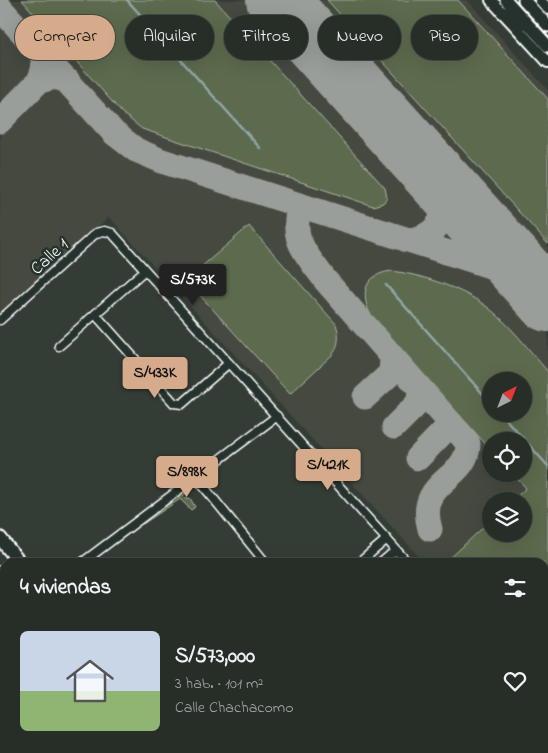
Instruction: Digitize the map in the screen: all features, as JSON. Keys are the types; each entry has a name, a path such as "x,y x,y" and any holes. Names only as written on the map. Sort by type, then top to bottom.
{"highway":[{"path":"2,546 16,558"}],"main road":[{"path":"491,0 548,62"},
{"path":"506,0 548,46"},
{"path":"524,0 545,23"},
{"path":"534,0 545,23"},
{"path":"540,0 548,9"},
{"path":"502,12 533,29"}],"street":[{"name":"Calle 1","path":"0,320 96,233 104,231 112,233 145,270"},
{"path":"59,346 145,270 403,558"},
{"path":"95,314 174,403 178,405 182,404 230,363"},
{"path":"88,558 277,416"},
{"path":"196,477 262,558"},
{"path":"365,558 387,540"},
{"path":"387,558 396,550"}],"shaded area":[{"path":"0,0 467,0 548,90 548,558 420,558 109,217 0,315"}],"green space":[{"path":"22,0 215,0 229,15 224,15 224,60 269,60 385,188 387,198 383,203 373,206 142,129 122,113 75,60 115,60 115,15 35,15"},
{"path":"327,0 458,0 472,15 411,15 411,60 478,60 478,22 548,99 548,244 381,60 401,60 401,15 341,15"},
{"path":"249,226 336,324 337,328 337,344 332,355 290,394 186,280"},
{"path":"392,271 429,279 476,299 503,321 548,372 548,558 450,558 482,528 482,542 532,542 532,492 522,492 526,488 520,482 532,482 532,432 482,432 482,440 373,319 365,294 370,281 382,273"},
{"path":"196,477 198,483 183,496 186,499 190,498 195,507 191,510 180,499 143,524 139,521"}],"waterway":[{"path":"127,0 260,148"},
{"path":"386,285 482,393"},
{"path":"508,422 548,466"}],"taxiway":[{"path":"0,8 114,133 136,150 162,161 527,278"},
{"path":"43,60 43,71 39,81 55,77 68,81"},
{"path":"0,121 39,81"},
{"path":"407,240 417,239 432,232 441,220 452,195"},
{"path":"300,205 297,217 298,237 312,263 468,443 466,456 436,490 430,500 427,513 430,529"},
{"path":"365,397 391,373 392,359"},
{"path":"394,427 418,403 421,390"},
{"path":"418,458 446,429 447,419"}],"runway":[{"path":"277,0 548,301"}]}
